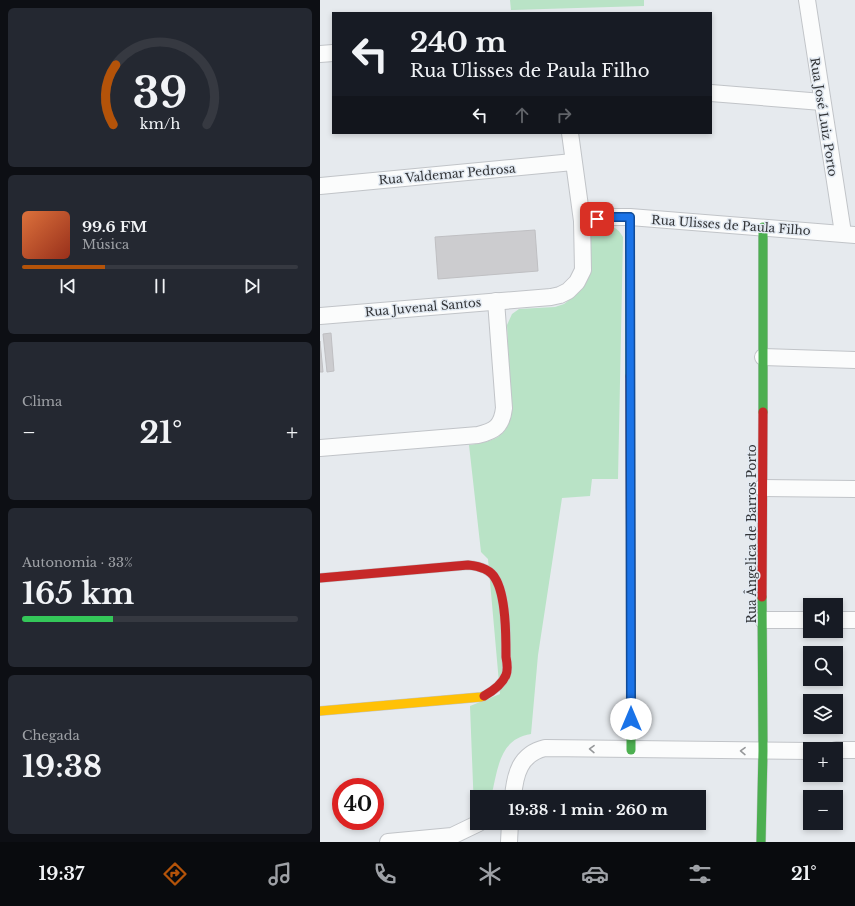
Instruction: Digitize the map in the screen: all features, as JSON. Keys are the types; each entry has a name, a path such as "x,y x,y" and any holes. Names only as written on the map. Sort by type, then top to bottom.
{"street":[{"name":"Rua José Luiz Porto","path":"807,0 822,102 849,234"},
{"path":"320,54 332,53"},
{"path":"712,93 822,102"},
{"name":"Rua Juvenal Santos","path":"320,316 496,301 526,300 560,295 568,291 577,282 583,270 582,221 570,134"},
{"name":"Rua Valdemar Pedrosa","path":"320,186 573,162"},
{"name":"Rua Ulisses de Paula Filho","path":"582,221 613,217 630,217 849,234"},
{"path":"630,217 631,750"},
{"name":"Rua Ângelica de Barros Porto","path":"761,842 763,751 763,227"},
{"path":"320,448 478,435 489,432 499,426 503,419 504,408 496,301"},
{"path":"763,357 855,360"},
{"path":"762,488 855,489"},
{"path":"320,578 468,565 478,566 486,570 495,577 502,595 507,674 502,683 495,690 481,697 320,711"},
{"path":"763,620 803,620"},
{"path":"843,620 855,620"},
{"path":"513,790 520,766 528,756 536,750 545,748 803,751"},
{"path":"843,750 855,750"},
{"path":"388,842 458,839 470,829"},
{"path":"509,842 510,830"}],"green space":[{"path":"510,0 644,0 644,6 511,10"},
{"path":"602,225 609,226 619,231 623,237 618,479 592,479 590,496 562,498 538,655 531,734 520,737 512,742 506,749 498,767 493,790 473,790 470,706 500,694 488,559 481,552 469,445 485,442 498,437 506,428 509,421 511,412 507,325 512,314 519,309 555,307 564,304 578,293 584,285 590,235"}],"building":[{"path":"535,230 538,271 438,279 435,237"},
{"path":"331,333 334,371 327,372 323,334"},
{"path":"320,341 323,372 320,372"}],"traffic: fast":[{"path":"630,217 630,376"},
{"path":"763,227 763,412"},
{"path":"761,842 763,751 762,597"},
{"path":"631,680 631,750"}],"traffic: slow":[{"path":"320,711 484,696"}],"traffic: jam":[{"path":"630,376 631,680"},
{"path":"762,597 763,412"},
{"path":"320,578 468,565 480,567 490,572 499,585 503,605 507,668 506,675 500,685 484,696"}],"route":[{"path":"597,219 630,217 631,719"}]}
